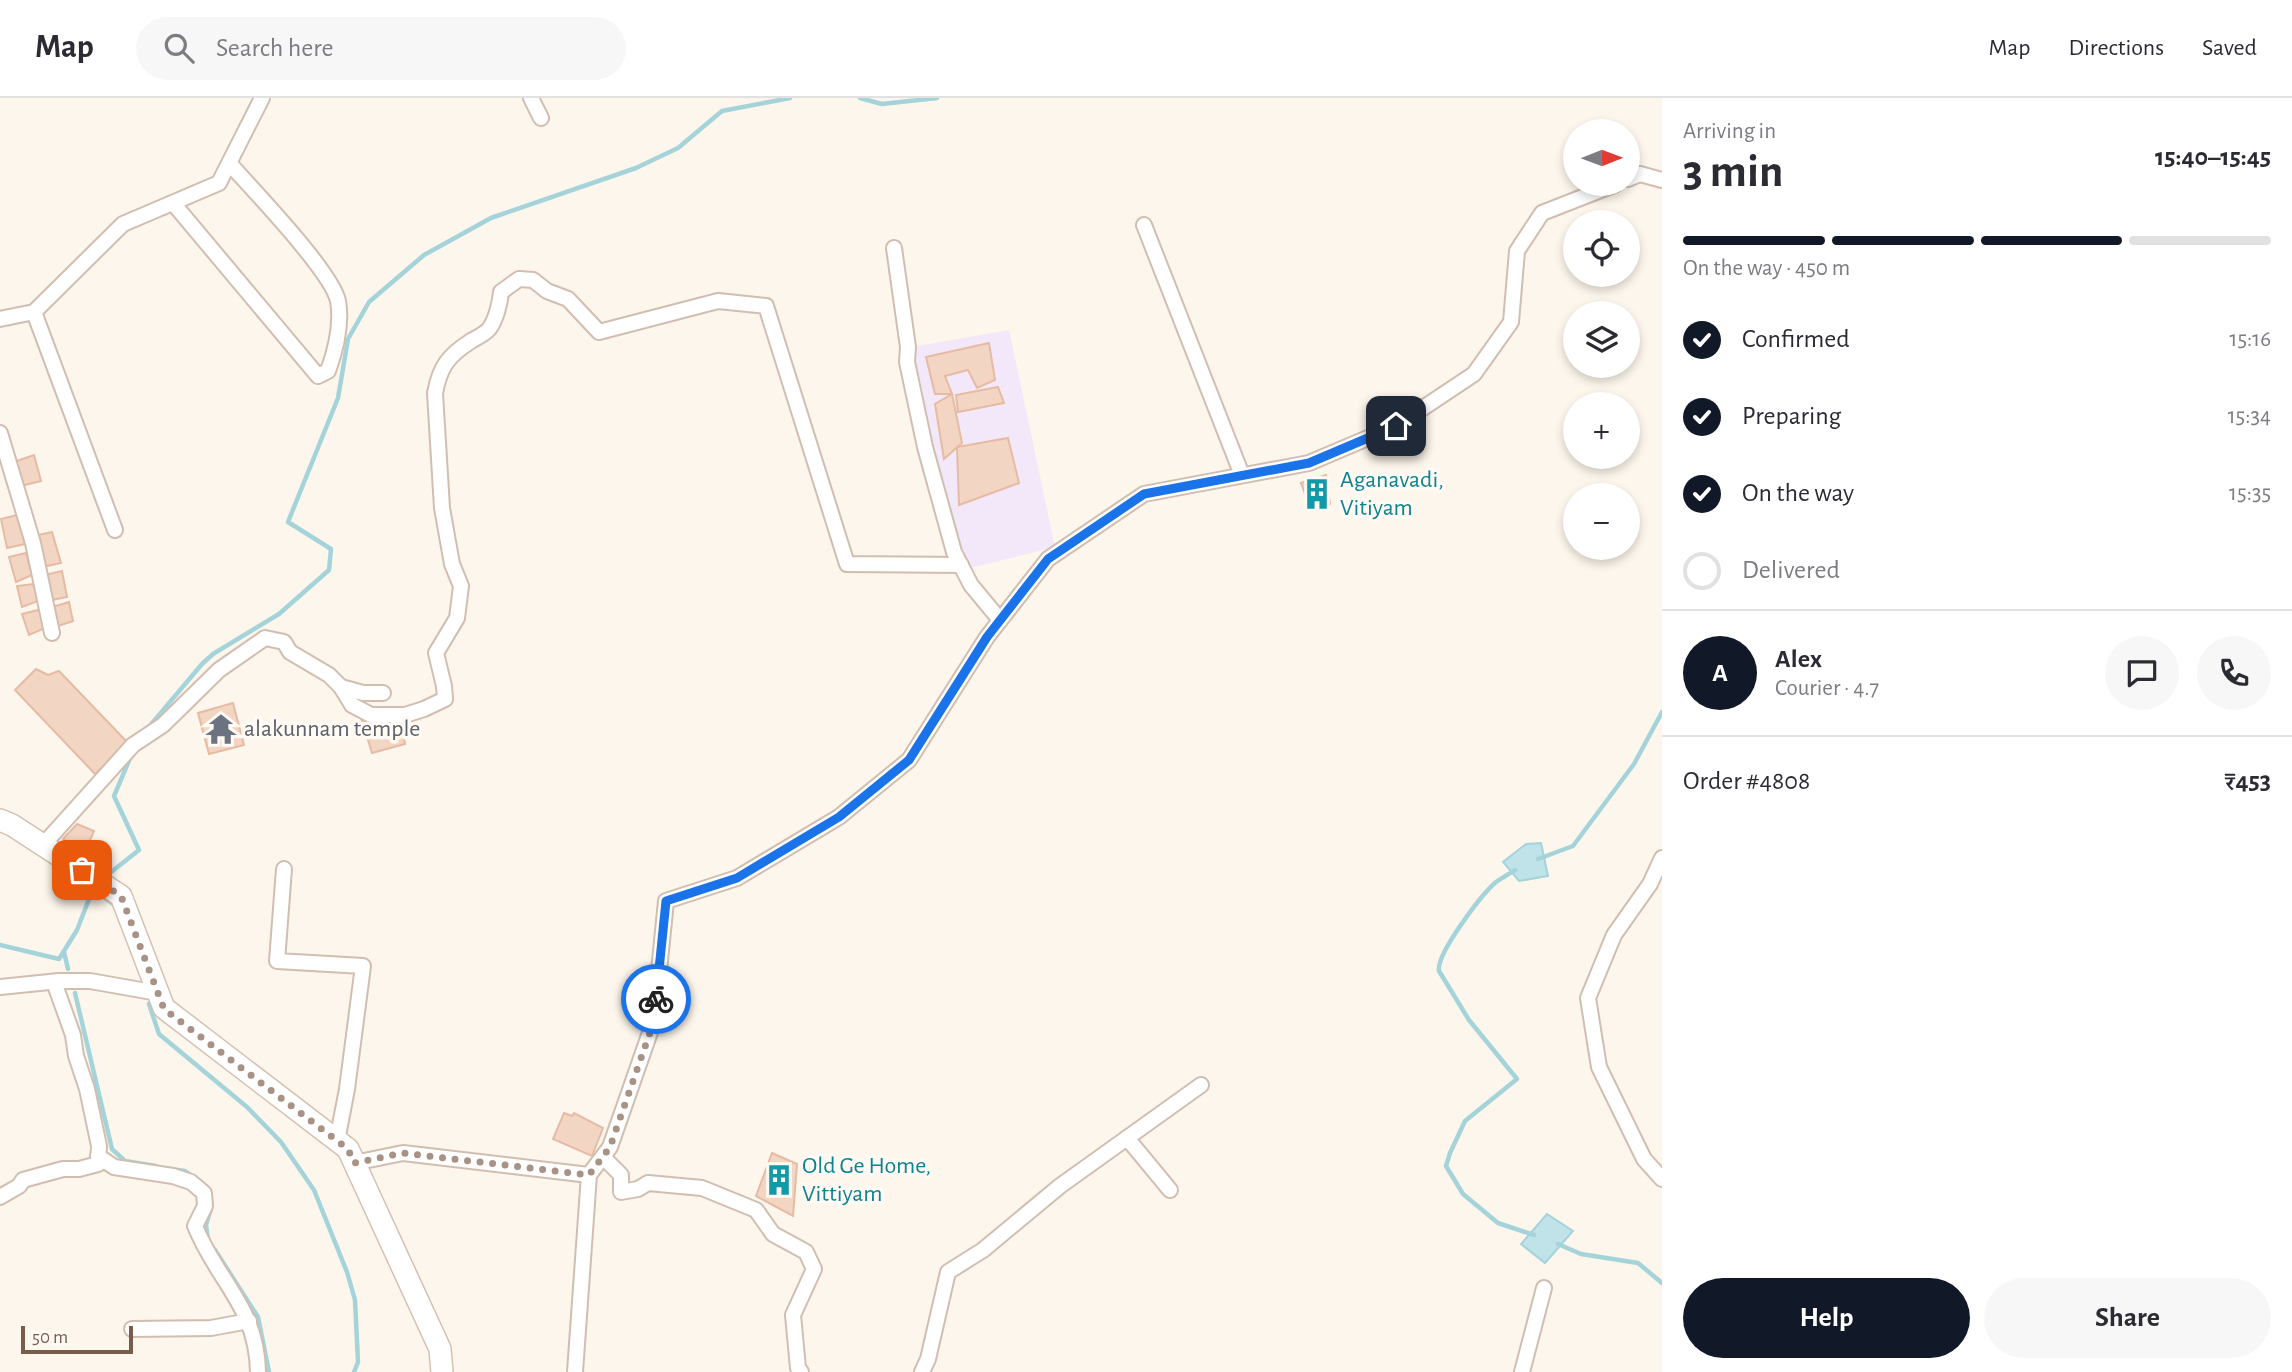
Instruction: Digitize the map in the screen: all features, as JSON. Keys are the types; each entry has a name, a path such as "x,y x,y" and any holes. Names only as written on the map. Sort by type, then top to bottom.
{"main road":[{"path":"0,820 48,839 121,896 164,1009 348,1149 440,1349 442,1372"}],"street":[{"path":"0,319 34,312 123,224 219,183 262,98"},
{"path":"531,98 541,118"},
{"path":"173,203 318,376 328,370 339,328 338,299 294,237 230,164"},
{"path":"1640,174 1662,180"},
{"path":"575,1372 589,1175 610,1147 654,1021 666,901 737,878 839,817 909,760 987,637 1048,559 1144,494 1309,463 1396,426 1474,374 1511,322 1517,251 1542,213 1585,196"},
{"path":"1143,225 1242,475"},
{"path":"894,248 908,347 907,362 925,447 957,559 971,585 1000,620"},
{"path":"48,839 134,745 180,710 219,670 265,638 284,642 290,652 319,668 341,687 352,705 371,715 405,715 445,699 436,653 457,618 461,586 452,564 442,508 436,384 438,374 457,350 489,330 501,292 519,279 533,280 547,291 568,299 599,332 718,302 766,306 847,564 957,559"},
{"path":"34,312 115,530"},
{"path":"0,433 5,469 33,544 52,633"},
{"path":"341,687 363,694 383,693"},
{"path":"1662,858 1650,884 1614,935 1588,998 1599,1067 1644,1159 1662,1179"},
{"path":"284,869 277,961 362,966 347,1089 337,1141"},
{"path":"0,987 90,981 158,993"},
{"path":"0,1197 19,1186 23,1180 63,1169 79,1169 98,1164 99,1146 87,1089 76,1056 73,1035 54,982"},
{"path":"922,1372 928,1359 948,1272 983,1250 1060,1186 1201,1085"},
{"path":"1127,1138 1171,1190"},
{"path":"354,1163 403,1153 589,1175"},
{"path":"98,1156 114,1167 173,1176 191,1182 204,1193 205,1206 195,1226 205,1250 232,1289 249,1321 258,1355 258,1372"},
{"path":"603,1157 621,1175 621,1192 638,1189 648,1183 702,1188 756,1210 773,1234 806,1252 814,1269 793,1315 798,1368 801,1372"},
{"path":"1522,1372 1544,1288"},
{"path":"132,1329 211,1328 249,1321"}],"shaded area":[{"path":"1009,330 1055,547 958,571 912,347"}],"water":[{"path":"1541,843 1548,876 1519,881 1503,862 1526,844"},
{"path":"1547,1214 1573,1231 1545,1263 1521,1244"}],"building":[{"path":"989,343 995,380 977,388 968,370 945,376 952,394 935,394 926,357"},
{"path":"998,387 1004,403 958,412 956,395"},
{"path":"952,394 962,443 944,459 935,404"},
{"path":"1008,438 1019,483 959,505 957,447"},
{"path":"34,455 41,481 21,486 14,462"},
{"name":"Aganavadi, Vitiyam","path":"1326,475 1330,504 1311,510 1301,483"},
{"path":"17,515 25,544 7,548 1,519"},
{"path":"52,532 61,563 42,567 34,536"},
{"path":"26,553 32,575 16,582 9,557"},
{"path":"62,571 67,597 52,600 45,575"},
{"path":"33,584 38,601 22,607 17,586"},
{"path":"69,602 73,621 55,627 52,607"},
{"path":"42,609 45,628 29,635 22,614"},
{"path":"36,669 48,675 59,671 128,743 95,774 15,690"},
{"name":"alakunnam temple","path":"233,703 244,745 209,754 198,713"},
{"path":"361,717 401,717 405,744 372,753"},
{"path":"77,824 94,831 83,856 63,839"},
{"path":"564,1113 572,1116 574,1113 603,1128 592,1156 553,1139"},
{"name":"Old Ge Home, Vittiyam","path":"772,1153 797,1164 793,1216 756,1196"}],"waterway":[{"path":"148,728 213,654 279,614 329,570 331,549 288,522 338,398 348,339 369,302 424,255 491,218 636,168 678,148 722,111 790,98"},
{"path":"860,98 882,104 937,98"},
{"path":"1538,859 1573,846 1634,764 1662,712"},
{"path":"110,873 139,850 114,796 131,756"},
{"path":"1515,870 1496,882 1481,899 1452,939 1440,963 1439,971 1469,1020 1517,1079 1465,1121 1446,1166 1463,1194 1498,1223 1534,1235"},
{"path":"0,945 59,959 77,930 93,889"},
{"path":"103,896 118,908"},
{"path":"64,952 68,969"},
{"path":"75,993 112,1149 125,1161 156,1166"},
{"path":"149,1004 159,1034 247,1107 281,1142 314,1190 347,1272 355,1300 358,1362 354,1372"},
{"path":"171,1169 185,1171 192,1176"},
{"path":"208,1240 206,1225 211,1208"},
{"path":"1558,1244 1581,1254 1638,1263 1662,1283"},
{"path":"215,1250 258,1317 269,1372"}],"way so far":[{"path":"82,870 121,896 164,1009 348,1149 354,1163 403,1153 589,1175 610,1147 654,1021 656,999"}],"place":[{"name":"Aganavadi, Vitiyam","path":"1317,494"},
{"name":"alakunnam temple","path":"221,729"},
{"name":"Old Ge Home, Vittiyam","path":"779,1180"}],"route":[{"path":"656,999 666,901 737,878 839,817 909,760 987,637 1048,559 1144,494 1309,463 1396,426"}]}
